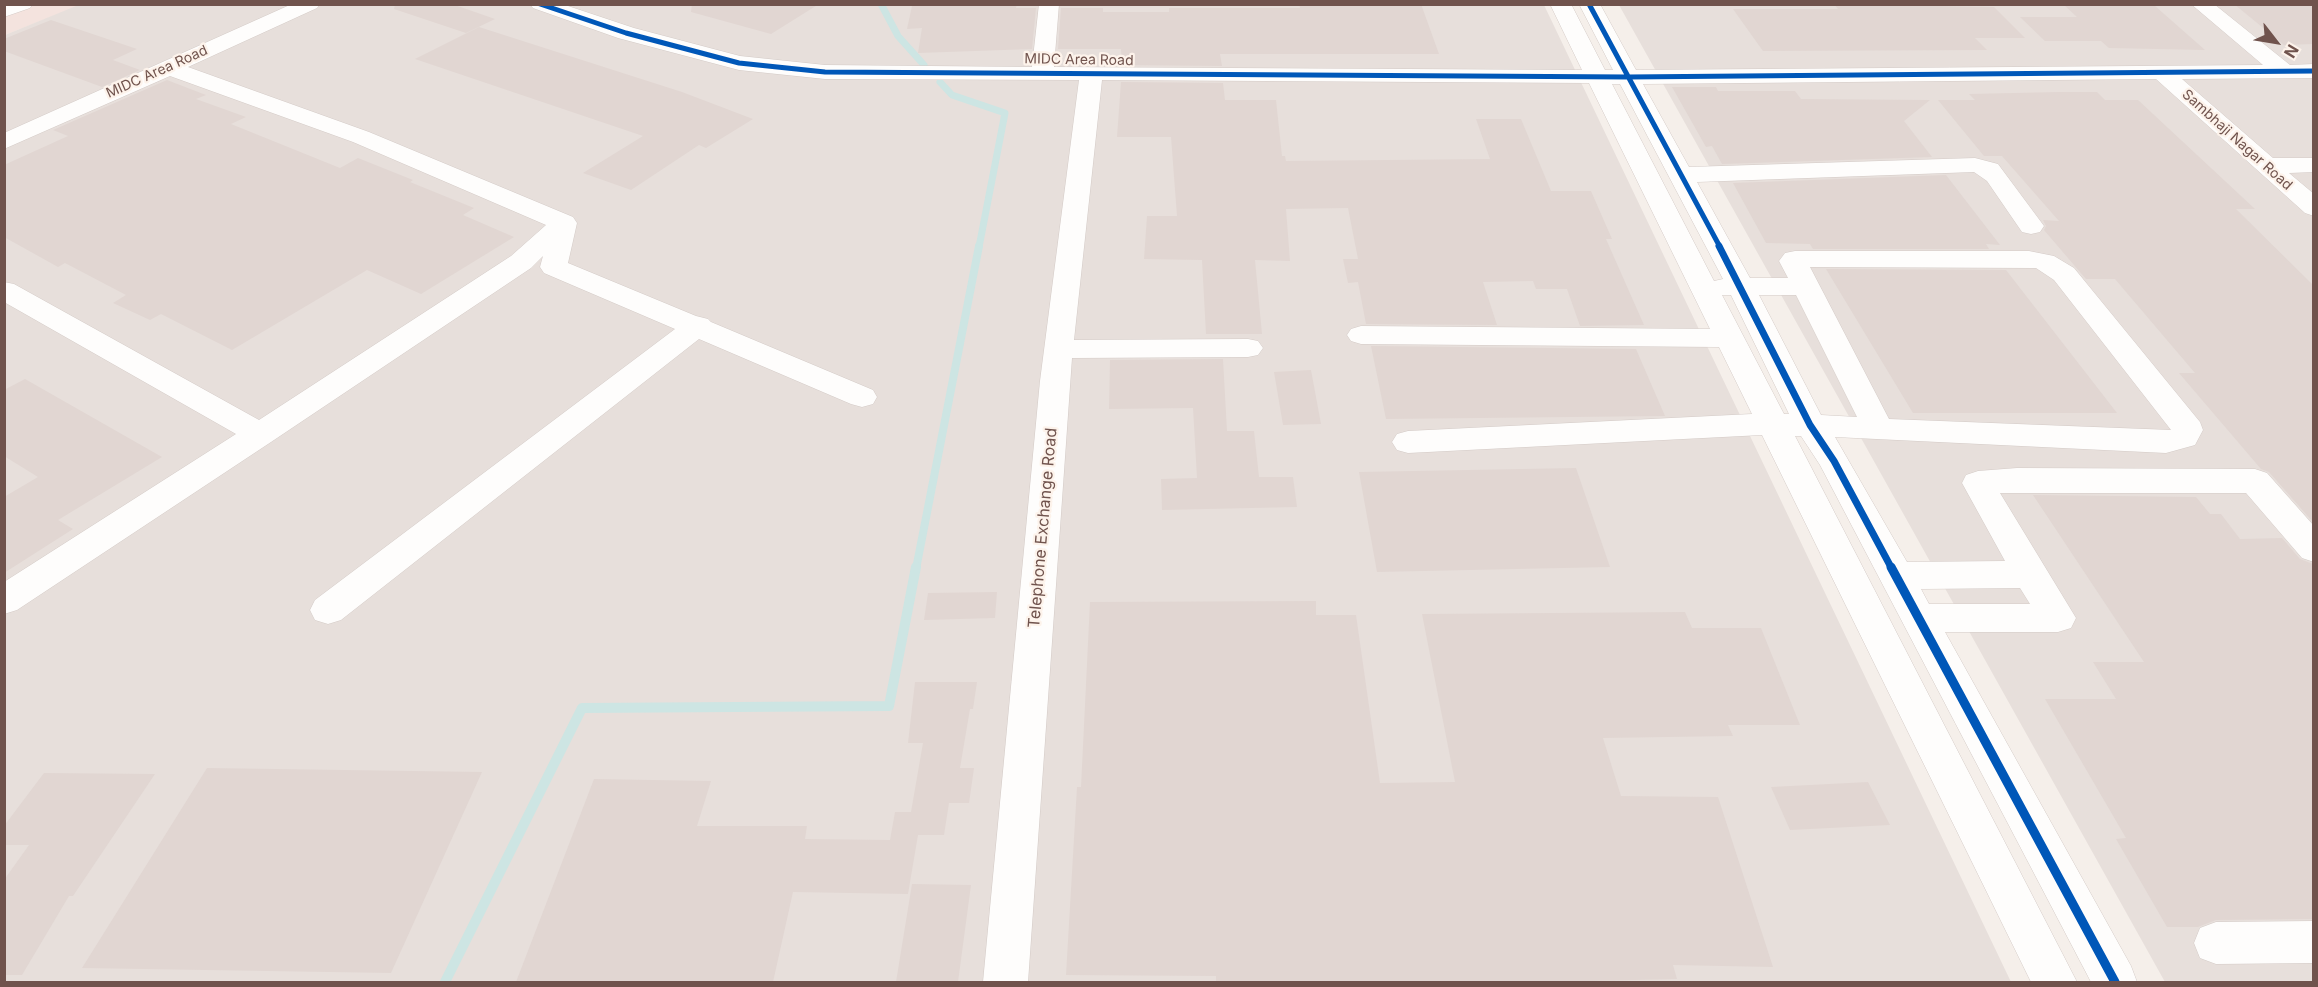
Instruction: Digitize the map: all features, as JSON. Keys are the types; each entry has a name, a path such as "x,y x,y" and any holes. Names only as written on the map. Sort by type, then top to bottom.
{"street":[{"path":"4,11 23,4"},
{"name":"MIDC Area Road","path":"4,142 310,4"},
{"name":"MIDC Area Road","path":"540,4 626,33 740,63 825,72 1612,77 2313,71"},
{"path":"1042,73 1049,4"},
{"path":"1560,4 1677,169 1741,287 1810,425 1834,461 2115,982"},
{"path":"1589,4 1640,162 1727,338 1774,424 2055,982"},
{"path":"2201,4 2284,71"},
{"path":"166,67 361,137 564,223"},
{"name":"Sambhaji Nagar Road","path":"2161,72 2313,208"},
{"name":"Telephone Exchange Road","path":"1005,982 1059,349 1091,74"},
{"path":"1640,162 1677,169 1975,165 1989,169 1996,176 2031,226"},
{"path":"2266,166 2313,165"},
{"path":"564,223 554,267 862,397"},
{"path":"4,600 521,262 564,223"},
{"path":"1676,233 1712,234"},
{"path":"1408,442 1774,424 2166,442 2184,438 2187,430 2184,422 2064,274 2043,262 2029,259 1795,259 1793,261 1878,427"},
{"path":"1702,286 1806,286"},
{"path":"4,290 260,434"},
{"path":"328,610 698,326"},
{"path":"1361,335 1727,338"},
{"path":"1059,349 1248,348"},
{"path":"1919,618 2058,618 1978,483 2017,480 2255,482 2313,549"},
{"path":"1896,576 2030,574"},
{"path":"2216,943 2313,942"}],"shaded area":[{"path":"81,4 1544,5 2011,982 5,982 5,35"},
{"path":"5,5 81,5 5,35"},
{"path":"1619,5 2313,5 2313,982 2165,982"}],"building":[{"path":"395,4 452,4 495,19 466,33 394,9"},
{"path":"692,4 819,4 771,34 691,12"},
{"path":"1017,4 1016,8 1036,8 1032,49 918,53 922,28 907,29 912,6"},
{"path":"1299,4 1421,4 1439,54 1220,54 1222,66 1122,65 1121,49 1058,49 1061,8 1103,8 1103,12 1169,12 1169,8 1300,8"},
{"path":"1834,4 1994,7 2025,38 1975,38 1987,50 1763,51 1733,9 1838,9"},
{"path":"2063,4 2155,6 2205,50 2109,48 2101,41 2045,41 2020,17 2077,17"},
{"path":"2234,4 2313,4 2313,44 2284,45"},
{"path":"51,20 137,49 113,60 140,70 102,87 4,51 4,39"},
{"path":"479,27 682,92 753,119 706,148 699,145 631,190 583,173 643,136 415,59"},
{"path":"167,80 206,95 196,99 246,117 231,124 340,168 358,158 474,208 463,215 514,237 421,294 367,270 232,350 161,314 150,320 113,303 126,295 65,263 58,267 4,237 4,165 68,136 53,130"},
{"path":"1121,82 1223,83 1225,100 1276,100 1282,156 1285,156 1286,161 1490,159 1476,119 1521,119 1551,191 1591,191 1612,239 1606,239 1644,325 1580,326 1567,289 1536,289 1533,281 1483,282 1497,325 1366,324 1358,282 1348,283 1343,259 1358,259 1348,208 1286,209 1290,261 1255,260 1262,334 1206,334 1202,260 1144,259 1147,216 1177,216 1171,137 1117,137"},
{"path":"1672,87 1716,87 1718,91 1795,91 1801,99 1930,100 1904,121 1932,157 1722,164 1712,146 1706,147"},
{"path":"2097,92 2105,100 2138,100 2255,209 2236,209 2313,285 2313,522 2269,472 2261,469 2179,373 2195,373 2115,279 2086,279 2044,230 2046,226 2043,220 2059,221 2002,156 1984,156 1938,100 1975,100 1969,94"},
{"path":"1946,175 2000,245 1986,244 1989,249 1813,249 1810,244 1766,243 1733,183"},
{"path":"1826,269 2006,270 2117,413 1913,413"},
{"path":"1371,346 1636,349 1665,416 1386,419"},
{"path":"1223,359 1227,431 1254,431 1259,477 1293,477 1297,507 1162,510 1161,479 1197,478 1193,408 1109,409 1110,360"},
{"path":"1311,370 1321,424 1283,425 1274,372"},
{"path":"25,379 162,457 58,520 73,529 4,573 4,497 38,477 4,456 4,390"},
{"path":"1576,468 1610,567 1377,572 1359,472"},
{"path":"2033,495 2196,497 2210,514 2221,514 2240,539 2282,538 2300,559 2313,564 2313,919 2216,920 2198,927 2167,927 2116,839 2126,838 2045,699 2116,699 2093,662 2144,662"},
{"path":"997,592 995,618 924,620 928,593"},
{"path":"1316,601 1316,615 1356,615 1380,783 1455,782 1422,614 1685,612 1692,628 1761,628 1800,725 1728,725 1733,736 1603,738 1621,796 1718,797 1773,967 1673,965 1677,979 1548,982 1216,982 1216,976 1066,975 1077,787 1081,787 1090,602"},
{"path":"915,682 977,682 960,768 974,768 969,803 949,803 944,835 918,835 908,894 793,892 773,982 516,982 594,779 711,781 697,826 807,826 805,839 890,840 895,812 911,812 923,743 908,743"},
{"path":"207,768 482,772 391,973 82,968"},
{"path":"44,773 155,774 73,896 69,896 22,975 4,975 4,880 29,845 4,845 4,826"},
{"path":"1868,782 1890,825 1790,830 1771,787"},
{"path":"912,884 971,885 958,982 896,982"}],"waterway":[{"path":"881,4 898,36 924,65"},
{"path":"940,82 952,95 1005,113 979,247"},
{"path":"916,569 979,246"},
{"path":"445,982 582,708 889,706 916,567"}],"cycle path":[{"path":"540,4 626,33 739,63 825,72 1628,77 2314,71"},
{"path":"1589,4 1741,287 1810,425 1834,461 2115,982"}]}
